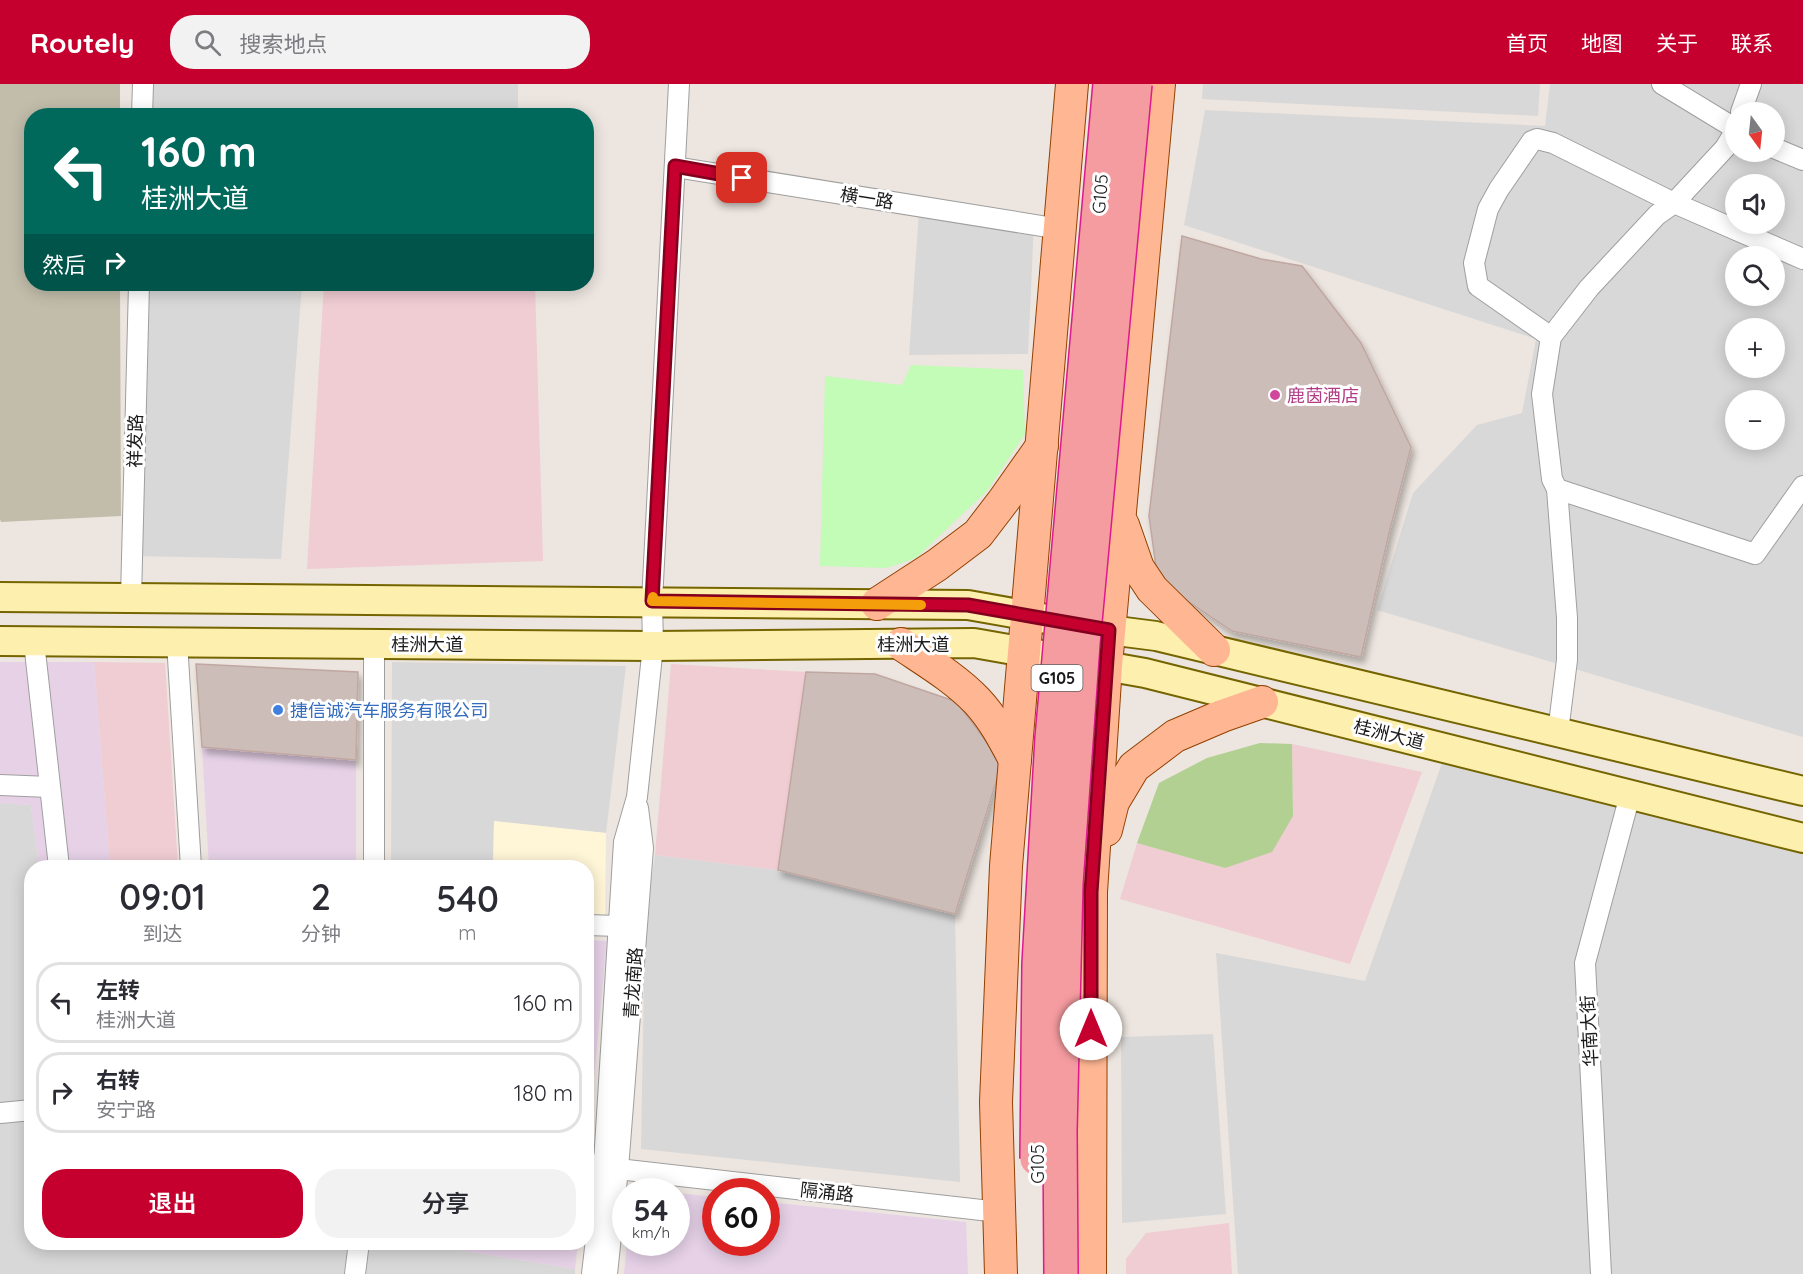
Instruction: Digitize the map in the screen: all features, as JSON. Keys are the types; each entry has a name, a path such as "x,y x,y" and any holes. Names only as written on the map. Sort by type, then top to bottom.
{"highway":[{"name":"G105","path":"1038,1274 1039,964 1051,750 1110,84"},
{"name":"G105","path":"1061,1274 1060,1130 1066,883 1083,642 1135,84"}],"main road":[{"path":"1001,1274 996,1102 1005,878 1072,84"},
{"path":"1090,1274 1091,892 1106,665 1159,84"},
{"path":"877,604 937,565 978,534 1042,445"},
{"path":"1037,509 1045,522 1052,527 1076,536 1089,532 1107,521 1120,509"},
{"path":"1120,509 1138,568 1152,589 1214,650"},
{"path":"0,597 968,605 1156,636 1803,791"},
{"name":"桂洲大道","path":"0,641 653,645 974,644 1145,672 1803,838"},
{"path":"901,644 948,676 976,700 997,726 1015,760"},
{"path":"1091,892 1113,802 1134,767 1175,736 1262,702"},
{"path":"1010,824 1018,811 1031,800 1047,794 1061,796 1080,804 1096,821"}],"street":[{"path":"142,108 143,84"},
{"name":"青龙南路","path":"603,1166 624,842 637,797 653,645 652,601 679,84"},
{"path":"1662,84 1725,123"},
{"path":"1745,102 1751,84"},
{"path":"1551,337 1478,286 1474,263 1488,209 1532,141 1538,139 1553,142 1674,203 1803,259"},
{"path":"1558,732 1567,660 1568,618 1557,489 1552,479 1542,394 1551,337 1589,288 1657,215 1674,203 1725,148"},
{"path":"1785,153 1803,160"},
{"name":"横一路","path":"675,166 1060,229"},
{"name":"祥发路","path":"131,598 139,291"},
{"path":"1557,489 1755,554 1803,486"},
{"path":"34,642 58,860"},
{"path":"177,642 191,860"},
{"path":"374,644 374,860"},
{"path":"0,785 50,787"},
{"name":"华南大街","path":"1601,1274 1585,963 1630,795"},
{"name":"青龙南路","path":"603,1166 643,848 637,797"},
{"path":"594,925 619,926"},
{"path":"0,1113 24,1111"},
{"path":"592,1274 603,1166"},
{"path":"603,1166 608,1274"},
{"name":"隔涌路","path":"603,1166 999,1212"},
{"path":"355,1274 358,1250"}],"shaded area":[{"path":"0,84 120,84 120,108 24,108 24,291 120,291 121,516 1,522"},
{"path":"133,84 518,84 518,108 133,108"},
{"path":"1203,84 1540,84 1538,116 1202,99"},
{"path":"1550,84 1803,84 1803,737 1377,610 1413,493 1477,425 1522,413 1536,339 1184,225 1205,110 1545,126"},
{"path":"919,211 1034,223 1028,354 909,355"},
{"path":"134,291 301,291 281,559 134,556"},
{"path":"324,291 535,291 543,561 307,569"},
{"path":"0,662 94,662 109,860 38,860 31,805 0,803"},
{"path":"94,662 165,663 178,860 109,860"},
{"path":"392,662 626,666 606,833 494,821 493,860 391,860"},
{"path":"671,664 806,672 778,870 655,855"},
{"path":"1292,744 1422,772 1350,964 1120,899 1137,843 1225,868 1293,816"},
{"path":"202,747 356,760 356,860 209,860"},
{"path":"1443,760 1803,848 1803,1274 1238,1274 1216,953 1365,981"},
{"path":"0,803 31,805 38,860 24,860 24,1250 458,1250 575,1269 575,1274 0,1274"},
{"path":"494,821 606,833 605,915 594,914 594,860 493,860"},
{"path":"655,855 778,870 955,914 960,1182 641,1149 645,921"},
{"path":"594,940 607,941 594,1078"},
{"path":"1213,1034 1226,1214 1122,1223 1121,1037"},
{"path":"690,1194 702,1196 702,1256 780,1256 780,1203 966,1222 968,1274 624,1274 626,1256 690,1256"},
{"path":"1229,1223 1232,1274 1126,1274 1126,1259 1146,1233"},
{"path":"458,1250 577,1250 575,1269"}],"green space":[{"path":"911,365 1023,370 1025,434 987,491 916,558 887,568 820,566 825,376 902,385"},
{"path":"1260,743 1292,744 1293,816 1272,852 1225,868 1137,843 1159,783 1207,758"}],"building":[{"name":"鹿茵酒店","path":"1182,236 1261,259 1302,266 1361,343 1411,447 1361,657 1232,631 1158,581 1149,516"},
{"name":"捷信诚汽车服务有限公司","path":"196,664 358,672 356,760 202,747"},
{"path":"806,672 875,674 957,702 1002,763 955,914 778,870"}],"slow traffic":[{"path":"653,597 652,601 921,605"}],"place":[{"name":"鹿茵酒店","path":"1275,395"},
{"name":"捷信诚汽车服务有限公司","path":"278,710"}],"route":[{"path":"742,178 675,166 652,601 968,605 1109,630 1091,892 1091,1029"}]}
